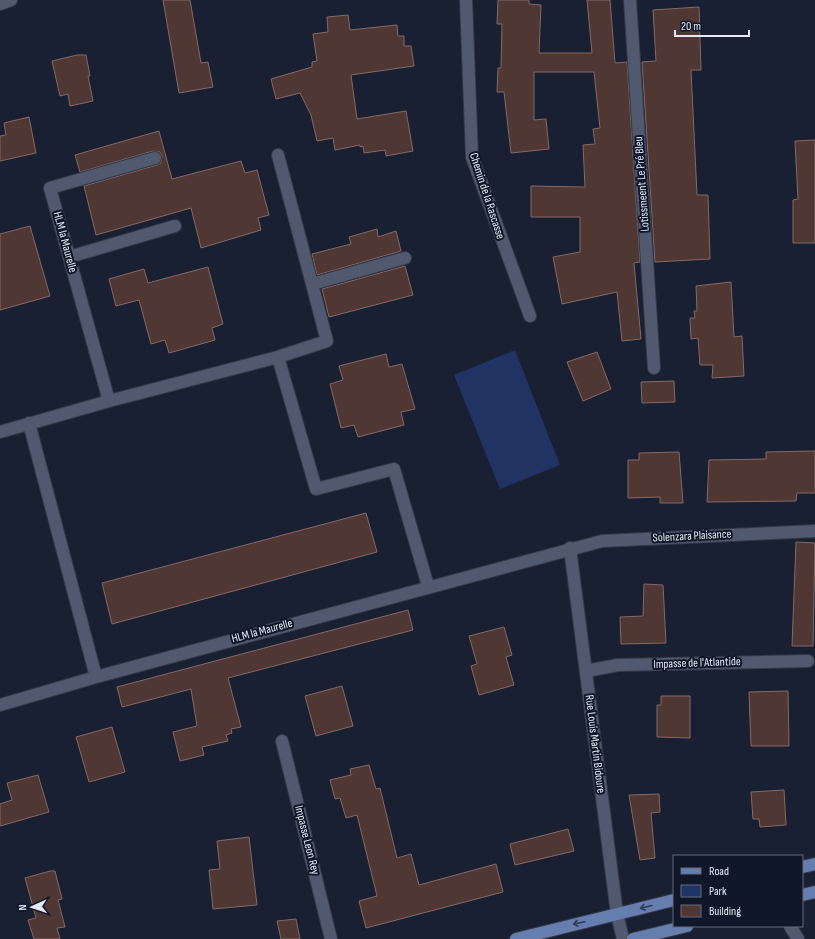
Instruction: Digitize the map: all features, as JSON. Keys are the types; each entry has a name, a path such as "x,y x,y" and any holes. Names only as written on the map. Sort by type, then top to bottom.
{"main road":[{"path":"803,867 815,864"},
{"path":"803,895 815,892"},
{"path":"516,939 673,900"},
{"path":"633,939 666,935 685,927"}],"street":[{"path":"0,4 11,0"},
{"name":"Chemin de la Rascasse","path":"466,0 472,156 530,316"},
{"name":"Lotissmeent Le Pré Bleu","path":"630,0 654,368"},
{"path":"0,432 109,401 278,358 327,341 278,155"},
{"name":"HLM la Maurelle","path":"109,401 50,188 155,158"},
{"path":"69,257 175,226"},
{"path":"312,284 405,258"},
{"path":"278,358 316,489 394,469 428,586"},
{"path":"29,423 96,677"},
{"name":"Solenzara Plaisance","path":"570,548 602,541 815,531"},
{"name":"HLM la Maurelle","path":"0,705 96,677 570,548"},
{"name":"Rue Louis Martin Bidoure","path":"570,548 617,914 623,939"},
{"name":"Impasse de l'Atlantide","path":"586,671 618,665 808,661"},
{"name":"Impasse Leon Rey","path":"282,741 332,939"},
{"path":"791,927 798,939"}],"green space":[{"path":"515,350 560,465 500,489 454,375"}],"building":[{"path":"163,0 190,0 201,63 208,62 213,87 179,93"},
{"path":"498,0 529,0 529,4 541,5 539,53 592,53 587,0 610,0 615,63 627,62 640,262 634,263 641,339 622,341 617,292 562,304 553,257 580,252 580,217 531,217 531,186 585,187 583,145 595,144 593,129 600,128 594,72 534,72 534,120 546,119 549,149 511,153 504,92 497,92 498,68 501,68 502,24 497,24"},
{"path":"699,7 701,70 691,70 697,195 708,195 710,259 655,262 642,62 656,61 653,10"},
{"path":"348,15 350,30 397,25 398,36 404,36 404,46 411,46 414,66 351,75 357,119 406,111 413,151 386,156 385,150 364,153 363,146 360,147 360,145 335,150 333,138 317,141 311,115 300,93 276,99 271,79 312,67 312,62 317,61 313,34 328,32 327,17"},
{"path":"77,55 86,55 93,101 70,106 68,94 60,96 52,61"},
{"path":"29,117 36,153 0,161 0,136 6,135 4,123"},
{"path":"159,131 172,179 241,161 245,173 257,170 269,215 258,218 261,230 201,248 191,208 96,235 84,186 157,165 161,163 162,156 160,152 153,151 80,172 75,155"},
{"path":"815,140 815,243 793,243 793,200 798,199 795,141"},
{"path":"30,226 50,296 0,310 0,234"},
{"path":"377,229 378,237 396,231 401,251 317,275 312,254 351,244 349,237"},
{"path":"405,266 413,295 329,317 322,289"},
{"path":"208,267 223,324 212,328 215,340 169,353 165,340 151,344 139,300 116,306 109,279 144,269 148,283"},
{"path":"731,282 734,337 742,336 744,376 712,378 713,365 700,365 698,338 691,339 690,318 695,318 694,311 697,311 696,286"},
{"path":"597,352 611,389 583,401 567,362"},
{"path":"386,354 389,367 402,364 415,409 401,412 404,425 358,437 354,425 341,428 330,384 343,380 339,366"},
{"path":"674,381 675,402 642,403 641,382"},
{"path":"815,451 815,493 797,493 796,501 707,502 709,460 766,459 766,452"},
{"path":"679,452 683,503 660,503 660,497 628,498 628,460 639,460 639,453"},
{"path":"366,513 377,552 112,624 102,583"},
{"path":"796,542 815,543 813,646 792,646"},
{"path":"644,584 663,585 666,643 621,644 620,617 643,616"},
{"path":"408,610 413,630 228,678 241,727 231,729 232,733 226,735 228,741 202,747 204,755 180,761 173,732 197,726 191,689 122,707 117,687"},
{"path":"504,627 512,655 506,657 514,685 479,695 471,666 477,664 469,636"},
{"path":"342,686 353,726 316,736 305,696"},
{"path":"788,691 789,746 751,746 749,692"},
{"path":"661,696 690,696 690,738 657,737 657,705 661,705"},
{"path":"112,727 125,772 89,782 76,737"},
{"path":"369,765 376,789 380,788 397,858 411,854 419,885 496,864 503,892 366,928 359,901 377,896 357,815 346,818 340,798 335,799 330,780 351,775 350,769"},
{"path":"38,775 49,812 0,826 0,804 12,800 7,783"},
{"path":"784,790 786,825 760,827 759,819 753,819 751,792"},
{"path":"659,794 660,812 651,813 655,858 640,860 629,795"},
{"path":"568,829 574,851 515,865 510,844"},
{"path":"249,837 257,905 213,909 209,870 220,869 217,841"},
{"path":"55,871 62,899 58,900 65,927 57,928 60,939 34,939 28,920 36,918 25,878"},
{"path":"296,919 300,939 281,939 277,921"}]}
